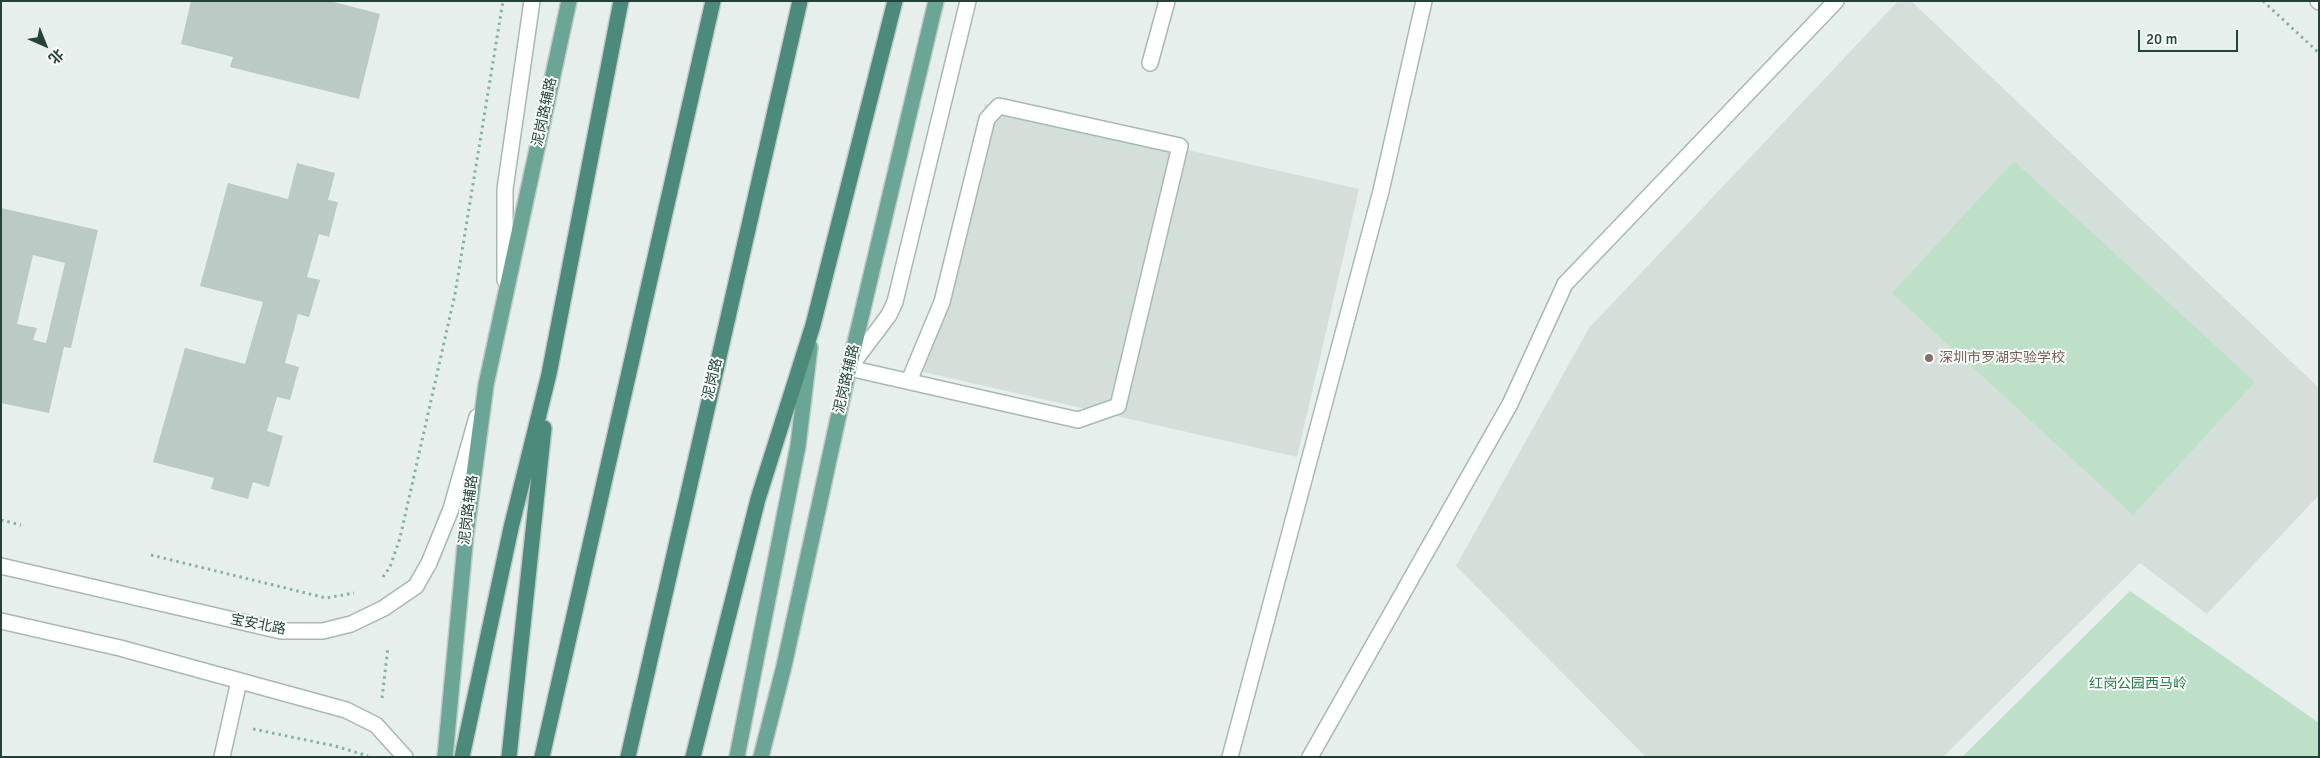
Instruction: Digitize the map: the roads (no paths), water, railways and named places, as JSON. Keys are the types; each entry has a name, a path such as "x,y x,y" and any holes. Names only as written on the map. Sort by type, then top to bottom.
{"highway":[{"path":"462,757 511,528 549,374 621,1"},
{"path":"542,757 713,1"},
{"name":"泥岗路","path":"628,757 800,1"},
{"path":"692,757 758,499 813,325 896,1"},
{"path":"510,757 549,374"}],"main road":[{"name":"泥岗路辅路","path":"445,757 466,534 486,385 569,1"},
{"name":"泥岗路辅路","path":"761,757 784,666 850,368 936,1"},
{"path":"737,757 798,446 813,325"}],"street":[{"path":"505,298 505,189 532,1"},
{"path":"909,381 942,302 987,119 999,106 1180,146 1118,406 1078,420 850,368 889,315 895,302 968,1"},
{"path":"1150,63 1167,1"},
{"path":"1230,757 1381,191 1424,1"},
{"path":"1310,757 1510,404 1564,284 1836,1"},
{"name":"宝安北路","path":"1,566 281,631 323,631 351,624 384,608 416,586 429,563 450,509 486,385"},
{"path":"1,621 120,648 346,710 376,725 405,757"},
{"path":"222,757 239,681"}],"place":[{"name":"深圳市罗湖实验学校","path":"1929,358"}],"park label":[{"name":"红岗公园西马岭","path":"2138,684"}]}
